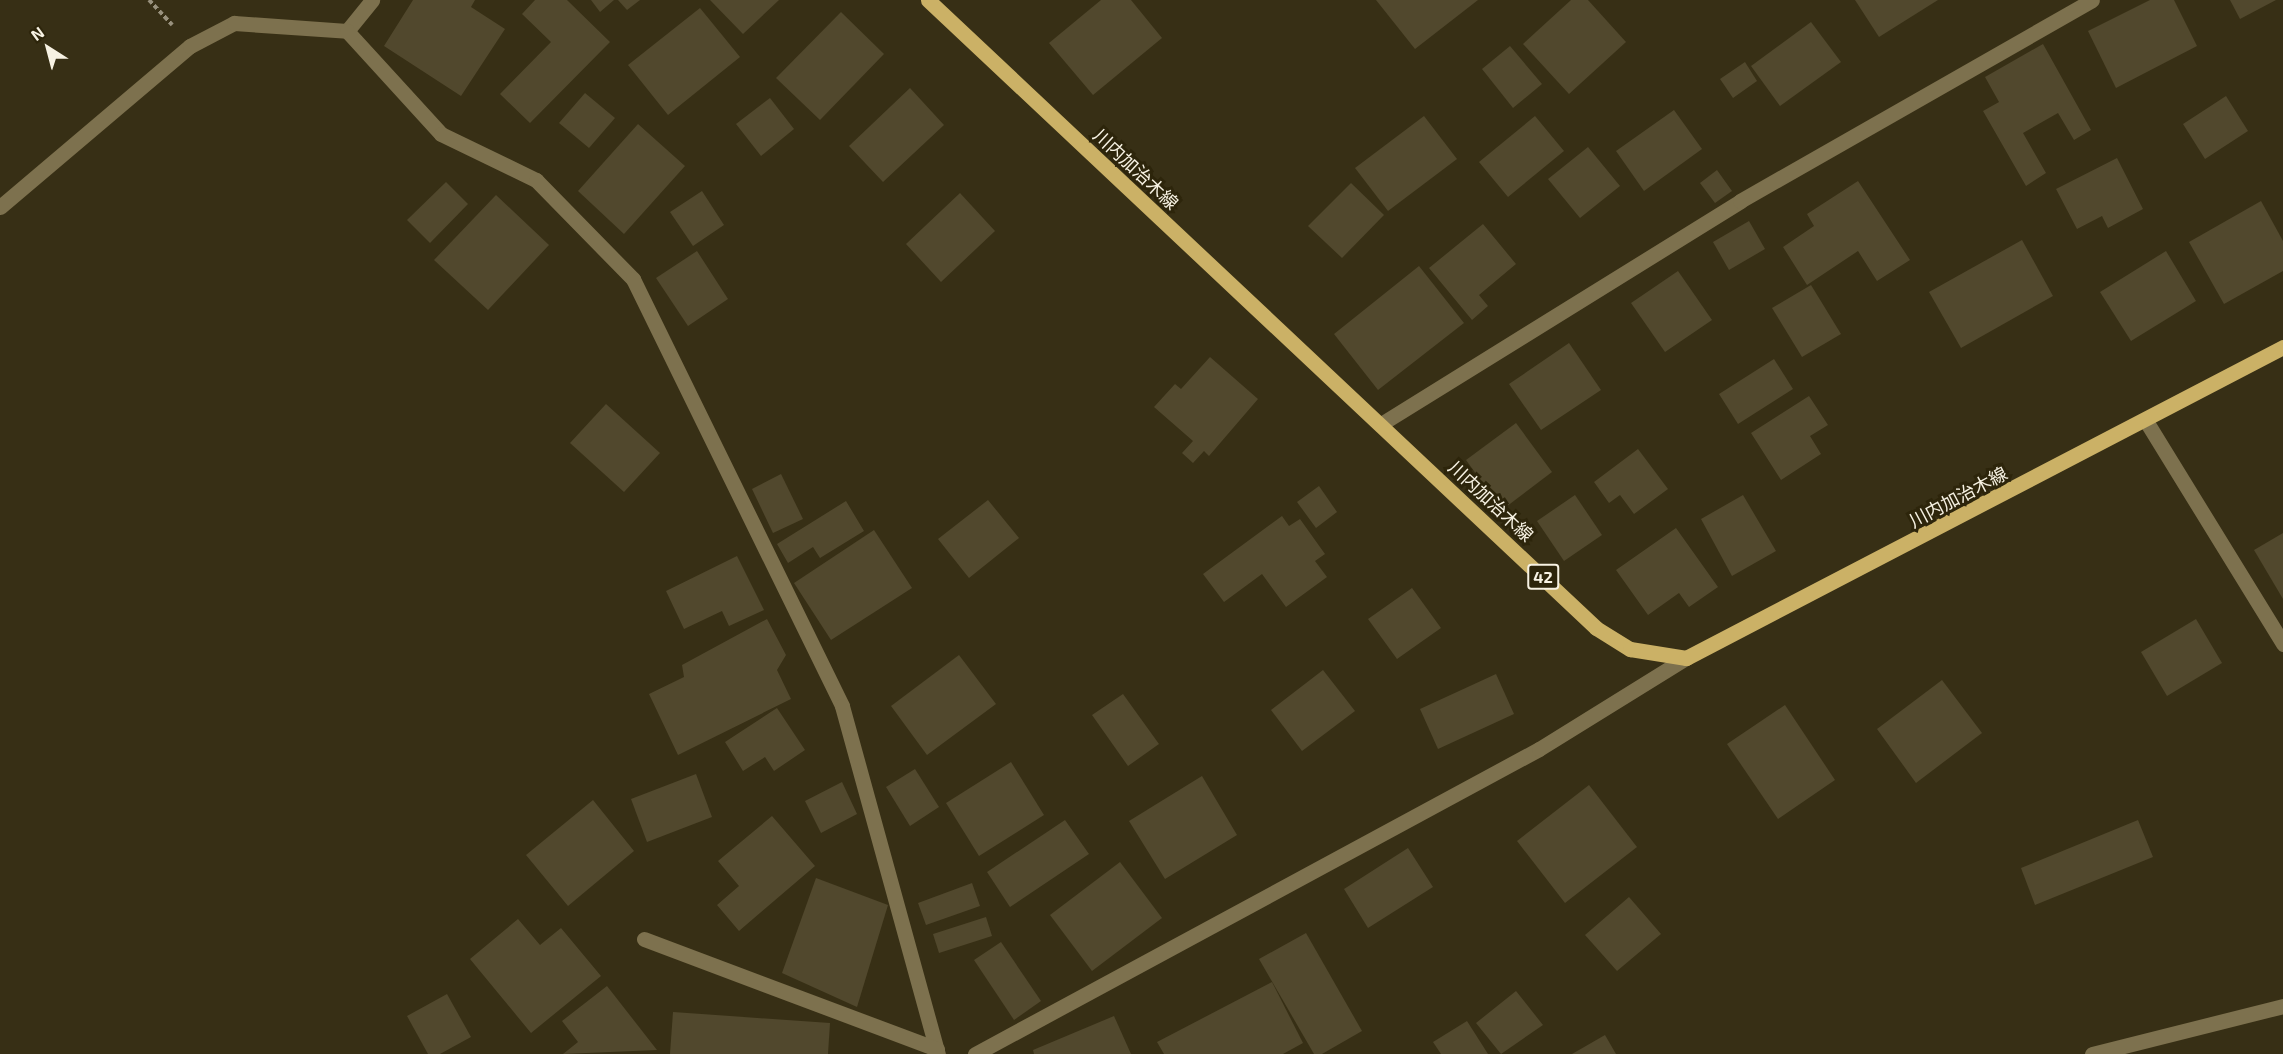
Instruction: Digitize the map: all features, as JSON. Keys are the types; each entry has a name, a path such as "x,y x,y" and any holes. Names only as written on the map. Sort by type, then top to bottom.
{"main road":[{"name":"川内加治木線","path":"927,0 1596,628 1630,649 1686,658 2146,421 2283,347"}],"street":[{"path":"347,31 372,0"},
{"path":"1381,424 1740,201 2092,0"},
{"path":"0,207 190,46 234,22 347,31 441,134 536,180 633,279 842,706 938,1051"},
{"path":"2146,421 2283,644"},
{"path":"975,1054 1539,749 1686,658"},
{"path":"644,939 938,1051"},
{"path":"2092,1054 2283,1005"}],"building":[{"path":"413,0 475,0 471,7 505,29 461,96 384,46"},
{"path":"535,0 567,0 610,42 530,123 500,94 551,42 522,14"},
{"path":"591,0 614,0 600,12"},
{"path":"618,0 640,0 627,10"},
{"path":"710,0 779,0 743,34"},
{"path":"1101,0 1131,0 1162,38 1093,95 1049,43"},
{"path":"1376,0 1478,0 1415,49"},
{"path":"1571,0 1588,0 1626,42 1569,94 1523,44"},
{"path":"1855,0 1938,0 1879,37"},
{"path":"2150,0 2174,0 2197,46 2116,88 2088,31"},
{"path":"2230,0 2276,0 2240,19"},
{"path":"700,8 740,57 668,115 628,65"},
{"path":"841,12 884,54 820,120 776,78"},
{"path":"1811,22 1841,62 1780,106 1751,66"},
{"path":"2043,44 2091,130 2074,140 2058,113 2023,133 2046,173 2026,186 1983,111 1999,102 1985,77"},
{"path":"1510,46 1542,84 1513,108 1482,69"},
{"path":"1745,62 1757,81 1733,98 1720,79"},
{"path":"910,88 944,125 883,182 849,146"},
{"path":"585,93 615,118 589,148 559,123"},
{"path":"2226,96 2248,131 2205,159 2183,124"},
{"path":"770,98 794,129 761,156 736,124"},
{"path":"1674,110 1702,149 1644,191 1616,151"},
{"path":"1424,116 1457,159 1388,211 1355,168"},
{"path":"1535,116 1564,151 1508,197 1479,162"},
{"path":"638,124 685,166 624,234 578,191"},
{"path":"1588,147 1620,186 1580,218 1548,179"},
{"path":"2117,158 2143,209 2108,228 2102,216 2077,229 2056,189"},
{"path":"1717,170 1732,191 1715,203 1700,183"},
{"path":"1858,181 1910,260 1877,281 1858,251 1807,285 1783,247 1814,226 1807,214"},
{"path":"446,182 468,204 430,243 407,220"},
{"path":"1351,183 1384,215 1342,258 1308,226"},
{"path":"702,191 724,225 693,246 670,212"},
{"path":"960,193 995,231 941,282 906,244"},
{"path":"496,195 549,245 488,310 434,260"},
{"path":"2261,201 2283,241 2283,271 2224,304 2189,242"},
{"path":"1749,221 1765,249 1729,270 1713,242"},
{"path":"1483,224 1516,264 1479,295 1488,306 1472,320 1429,268"},
{"path":"2022,240 2053,296 1961,348 1929,292"},
{"path":"697,251 728,299 688,326 656,278"},
{"path":"2166,251 2196,301 2131,341 2100,292"},
{"path":"1419,266 1464,323 1378,390 1334,334"},
{"path":"1678,271 1712,320 1665,352 1631,303"},
{"path":"1811,285 1841,334 1802,357 1772,308"},
{"path":"1569,343 1601,390 1541,430 1509,384"},
{"path":"1210,357 1258,399 1209,456 1204,451 1193,463 1182,453 1193,441 1154,407 1175,384 1181,389"},
{"path":"1774,359 1793,389 1738,424 1719,394"},
{"path":"1809,396 1828,425 1810,436 1821,454 1781,480 1751,433"},
{"path":"606,404 660,453 624,492 570,443"},
{"path":"1516,423 1552,472 1502,510 1466,460"},
{"path":"1638,449 1668,489 1634,514 1620,495 1609,503 1594,482"},
{"path":"781,474 803,519 773,533 752,489"},
{"path":"1319,486 1337,512 1316,528 1297,502"},
{"path":"1575,495 1602,535 1564,561 1537,521"},
{"path":"1743,495 1776,551 1732,576 1701,519"},
{"path":"988,500 1019,538 969,578 938,539"},
{"path":"846,501 864,531 820,558 813,547 788,563 777,544"},
{"path":"1282,516 1289,526 1300,519 1325,554 1315,561 1327,577 1286,607 1262,574 1224,602 1203,574"},
{"path":"1676,528 1718,587 1689,607 1679,593 1648,615 1616,570"},
{"path":"874,530 912,588 831,640 794,583"},
{"path":"2283,533 2283,599 2254,550"},
{"path":"737,556 764,610 729,626 722,611 684,629 666,591"},
{"path":"1412,588 1441,628 1397,659 1368,619"},
{"path":"767,619 786,655 777,670 791,699 678,755 649,694 684,677 682,665"},
{"path":"2196,619 2222,663 2167,696 2141,652"},
{"path":"959,655 996,704 927,755 891,706"},
{"path":"1323,670 1355,711 1302,751 1271,710"},
{"path":"1496,674 1514,714 1438,749 1420,709"},
{"path":"1942,680 1982,733 1916,783 1877,729"},
{"path":"1123,694 1159,744 1128,766 1092,715"},
{"path":"1785,705 1835,780 1778,819 1727,744"},
{"path":"777,708 805,750 774,771 765,757 743,771 725,742"},
{"path":"1011,762 1044,815 979,856 946,803"},
{"path":"915,769 939,807 910,826 886,787"},
{"path":"696,774 712,817 647,842 631,799"},
{"path":"1202,776 1237,835 1165,879 1129,821"},
{"path":"842,782 857,814 821,833 805,801"},
{"path":"1589,785 1637,847 1565,903 1517,841"},
{"path":"593,800 634,851 568,906 526,855"},
{"path":"772,816 815,866 739,931 717,905 739,886 718,861"},
{"path":"1065,820 1089,854 1010,907 987,872"},
{"path":"2138,820 2153,857 2035,905 2021,868"},
{"path":"1408,848 1433,887 1368,928 1344,889"},
{"path":"1120,862 1162,918 1092,971 1050,915"},
{"path":"816,878 888,905 857,1007 782,973"},
{"path":"972,883 980,906 926,925 918,903"},
{"path":"1629,897 1661,934 1617,971 1585,935"},
{"path":"986,917 992,936 939,953 933,934"},
{"path":"518,919 540,945 561,928 601,976 531,1033 470,959"},
{"path":"1306,933 1362,1031 1322,1054 1314,1054 1259,959"},
{"path":"1001,942 1041,1001 1014,1020 974,960"},
{"path":"1272,982 1303,1043 1283,1054 1164,1054 1157,1042"},
{"path":"607,986 657,1050 563,1054 578,1042 562,1021"},
{"path":"1516,991 1543,1025 1501,1054 1476,1023"},
{"path":"447,994 471,1037 440,1054 428,1054 407,1016"},
{"path":"673,1012 830,1023 828,1054 670,1054"},
{"path":"1114,1016 1131,1054 1034,1054 1033,1050"},
{"path":"1467,1021 1488,1054 1441,1054 1433,1042"},
{"path":"1605,1035 1616,1054 1572,1054"}]}
